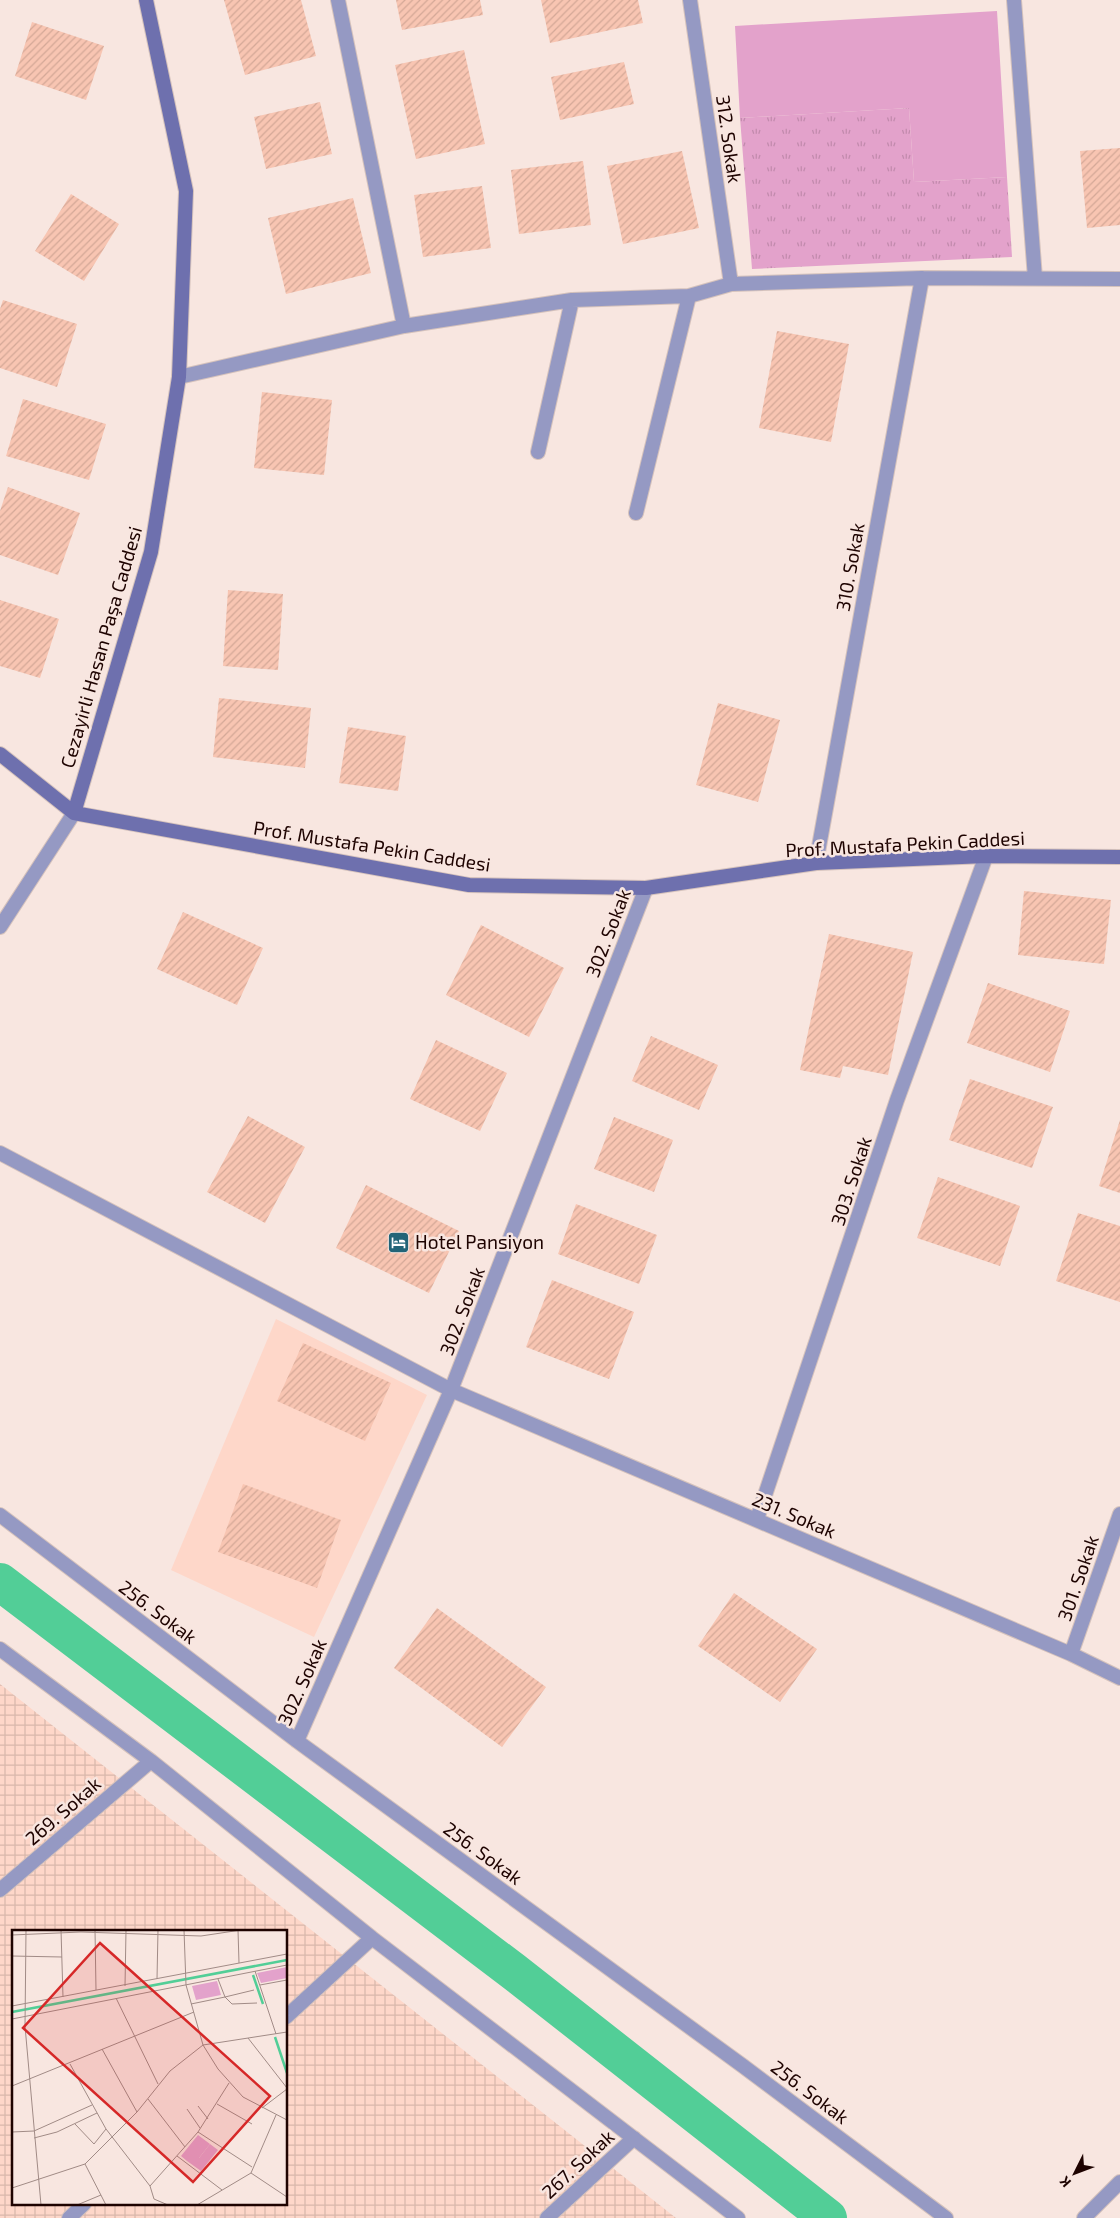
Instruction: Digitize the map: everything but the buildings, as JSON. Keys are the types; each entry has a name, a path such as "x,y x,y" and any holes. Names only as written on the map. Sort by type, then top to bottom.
{"main road":[{"name":"Cezayirli Hasan Paşa Caddesi","path":"74,813 151,552 179,377 186,191 146,0"},
{"name":"Prof. Mustafa Pekin Caddesi","path":"0,754 74,813 469,885 646,888 816,863 986,856 1120,857"}],"street":[{"path":"338,0 404,326"},
{"name":"312. Sokak","path":"690,0 731,284"},
{"path":"1014,0 1035,278"},
{"path":"179,377 404,326 572,300 688,296 731,284 922,278 1120,279"},
{"name":"310. Sokak","path":"816,863 922,278"},
{"path":"636,513 688,296"},
{"path":"538,452 572,300"},
{"name":"Cezayirli Hasan Paşa Caddesi","path":"0,927 74,813"},
{"name":"303. Sokak","path":"758,1520 898,1100 986,856"},
{"name":"302. Sokak","path":"296,1741 451,1390 646,888"},
{"name":"231. Sokak","path":"0,1153 451,1390 1071,1654 1120,1678"},
{"name":"301. Sokak","path":"1071,1654 1120,1514"},
{"name":"256. Sokak","path":"0,1515 296,1741 743,2066 946,2218"},
{"path":"0,1649 151,1761 372,1938 738,2218"},
{"name":"269. Sokak","path":"0,1890 151,1761"},
{"path":"288,2015 372,1938"},
{"name":"267. Sokak","path":"547,2218 634,2138"},
{"path":"1088,2217 1120,2182"},
{"path":"69,2218 82,2206"}],"shaded area":[{"path":"276,1319 427,1395 314,1637 171,1570"},
{"path":"0,1684 676,2218 0,2218"}],"green space":[{"path":"997,11 1007,177 914,182 909,108 740,118 735,26"},
{"path":"909,108 914,182 1007,177 1012,257 752,269 740,118"}],"waterway":[{"path":"0,1582 513,1971 828,2218"}],"place":[{"name":"Hotel Pansiyon","path":"399,1242"}]}
